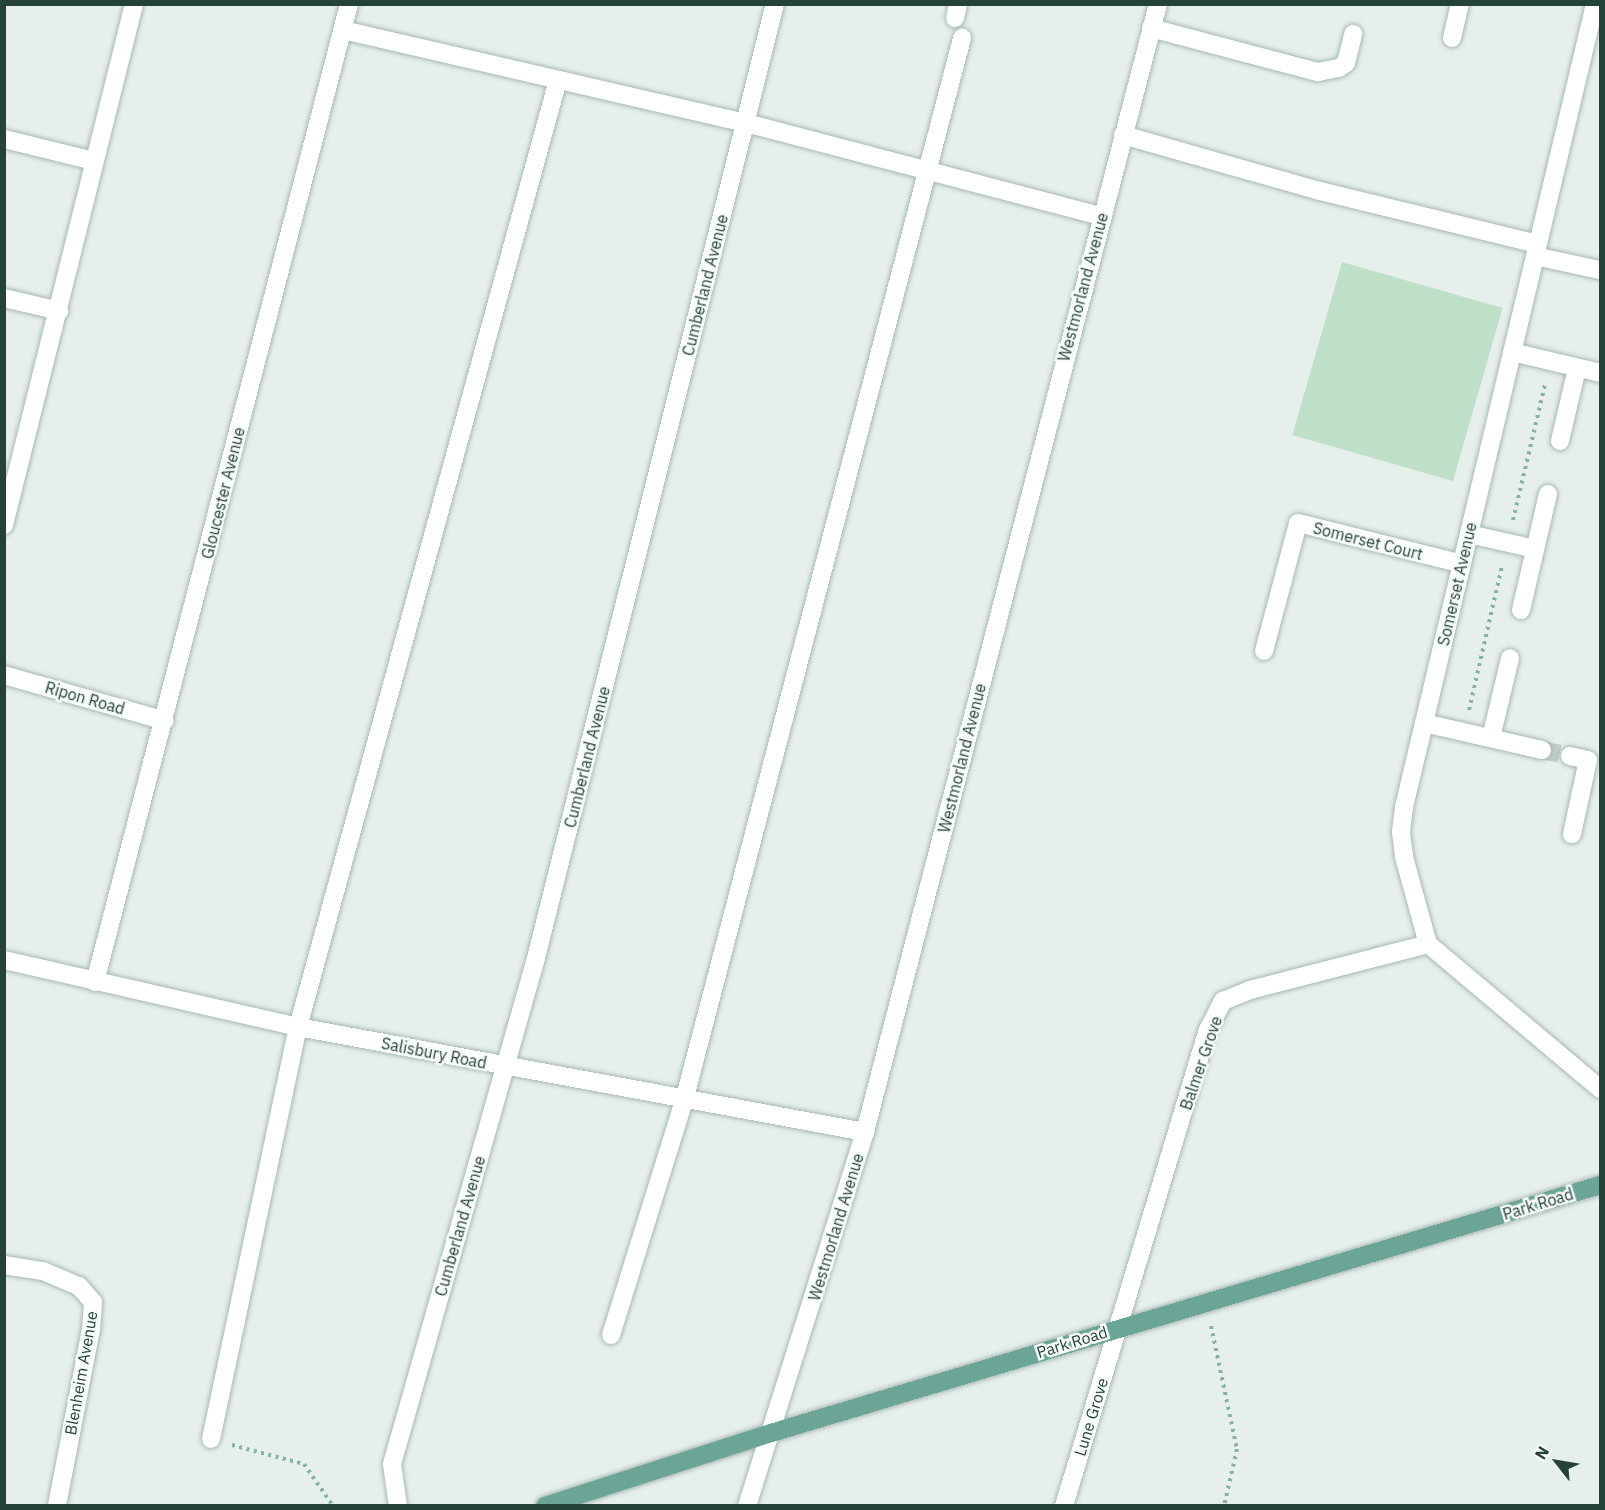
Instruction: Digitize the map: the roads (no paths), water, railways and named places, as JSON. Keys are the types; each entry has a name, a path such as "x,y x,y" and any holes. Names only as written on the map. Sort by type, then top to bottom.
{"main road":[{"name":"Park Road","path":"545,1506 771,1433 1600,1185"}],"street":[{"name":"Gloucester Avenue","path":"95,981 165,721 349,4"},
{"name":"Cumberland Avenue","path":"398,1506 392,1464 539,946 775,4"},
{"name":"Westmorland Avenue","path":"747,1506 865,1132 1101,216 1158,4"},
{"path":"1452,38 1460,4"},
{"name":"Somerset Avenue","path":"1428,944 1404,857 1401,832 1404,807 1537,250 1593,46 1595,4"},
{"path":"4,525 59,311 128,6"},
{"path":"1151,28 1318,72 1339,68 1346,63 1353,34"},
{"path":"343,30 746,123 1101,216"},
{"path":"611,1335 685,1097 962,38"},
{"path":"211,1439 298,1027 558,80"},
{"path":"1124,135 1537,250 1600,270"},
{"path":"4,139 94,160"},
{"path":"4,298 59,311"},
{"path":"1512,352 1600,374"},
{"path":"1560,441 1577,368"},
{"path":"1521,610 1548,494"},
{"name":"Somerset Court","path":"1264,651 1298,523 1462,564"},
{"path":"1469,534 1535,549"},
{"path":"1491,738 1510,658"},
{"name":"Ripon Road","path":"4,675 165,721"},
{"path":"1424,723 1542,750"},
{"path":"1570,756 1588,760 1572,834"},
{"path":"1428,944 1600,1089"},
{"name":"Balmer Grove","path":"1119,1328 1209,1030 1223,1001 1250,990 1428,944"},
{"name":"Salisbury Road","path":"4,960 298,1027 865,1132"},
{"name":"Blenheim Avenue","path":"4,1265 43,1271 79,1286 93,1302 91,1329 57,1506"},
{"name":"Lune Grove","path":"1064,1506 1119,1328"}],"tunnel":[{"path":"1542,750 1570,756"}]}
